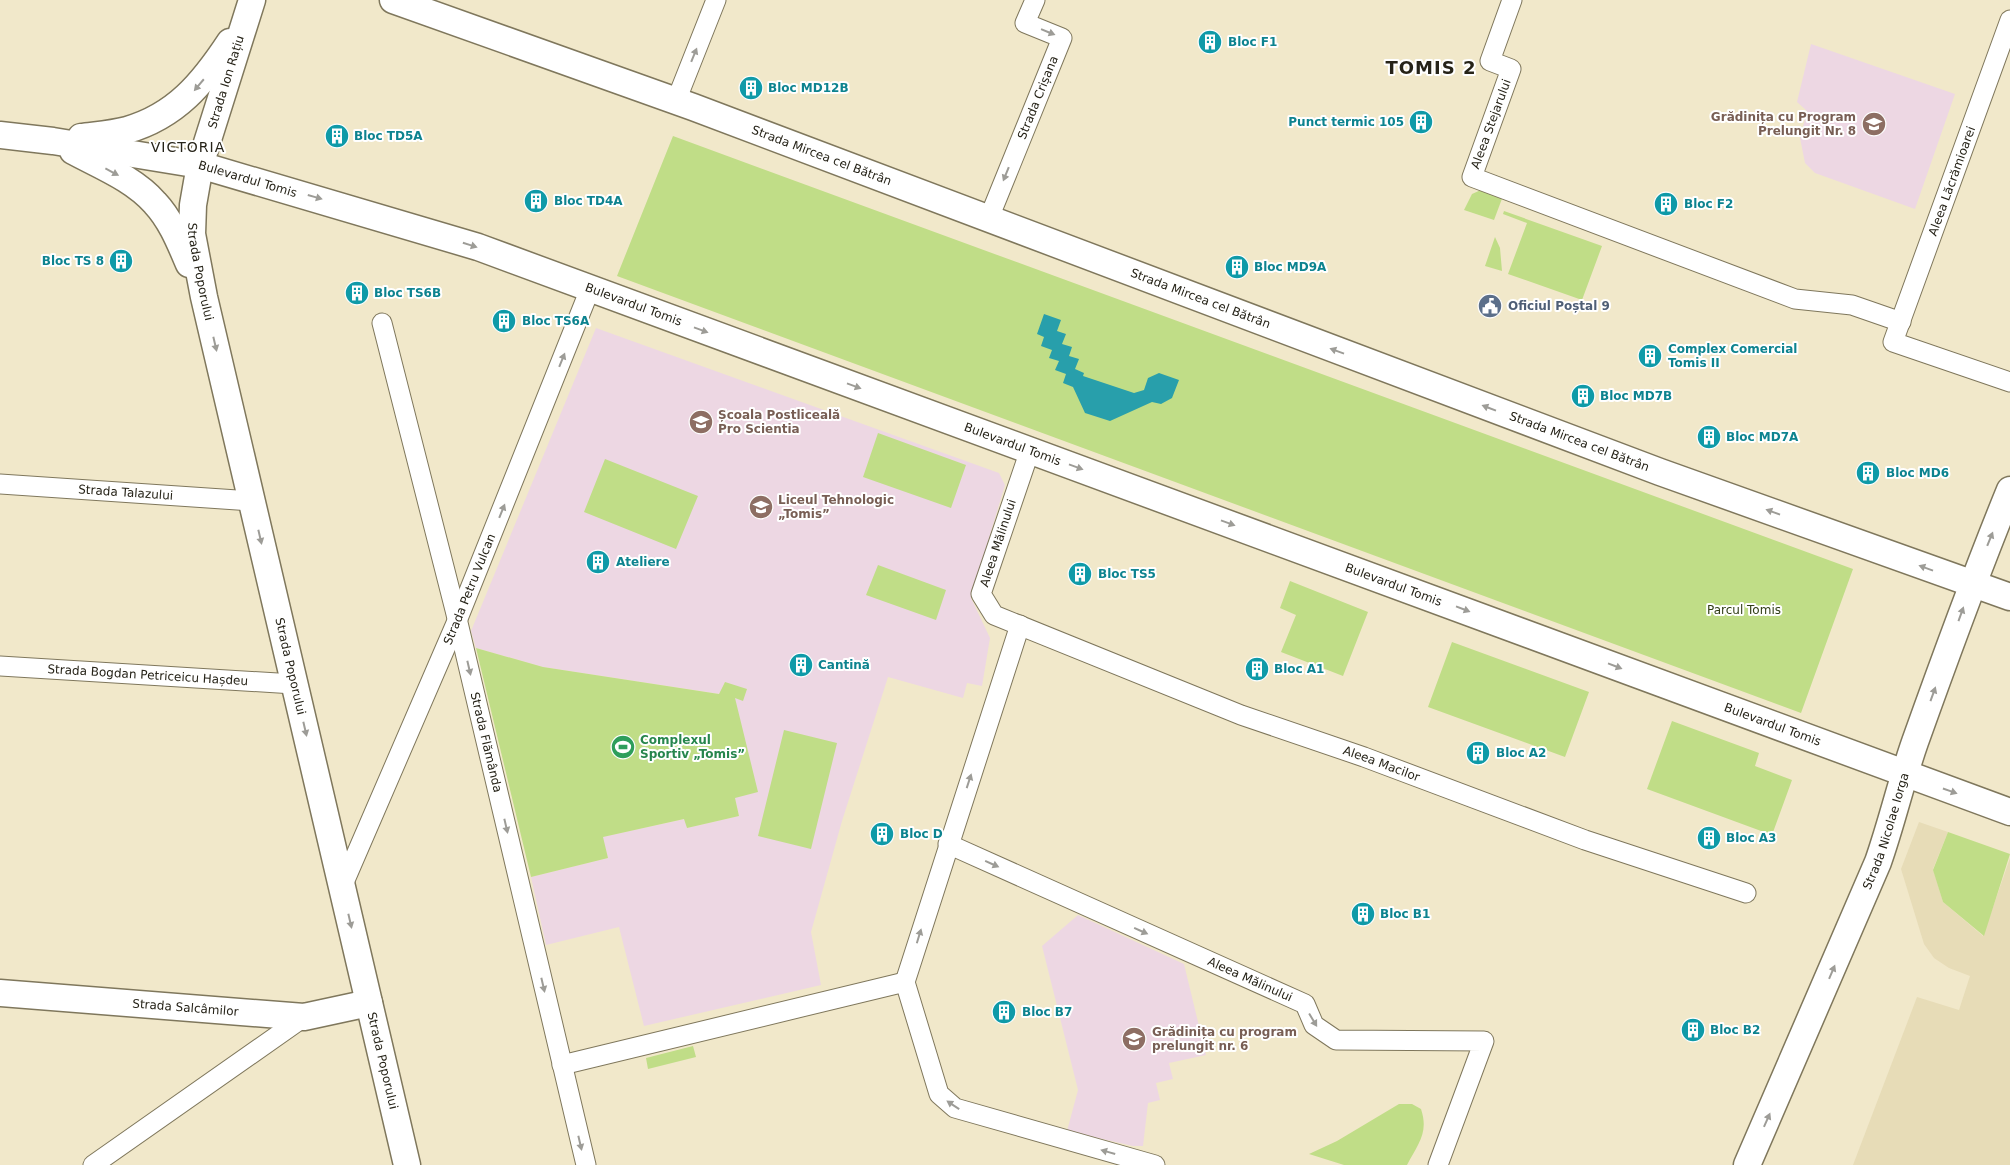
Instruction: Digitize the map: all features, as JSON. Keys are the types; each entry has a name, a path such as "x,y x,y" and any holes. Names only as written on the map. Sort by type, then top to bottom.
{"main road":[{"name":"Strada Mircea cel Bătrân","path":"393,0 676,101 1651,468 2010,596"},
{"path":"53,140 125,131 171,111 192,94 212,70 249,8"},
{"name":"Strada Ion Rațiu","path":"200,165 249,8"},
{"name":"Bulevardul Tomis","path":"0,135 53,140 200,165 478,247 1448,603 2010,812"},
{"path":"53,140 124,178 156,204 176,234 204,297"},
{"name":"Strada Poporului","path":"200,165 193,205 192,234 204,297 407,1165"},
{"name":"Strada Nicolae Iorga","path":"1747,1165 1878,862 1893,818 1904,774 1972,584 2010,490"},
{"name":"Strada Salcâmilor","path":"0,993 304,1017 369,1004"}],"street":[{"path":"676,101 716,0"},
{"name":"Strada Crișana","path":"989,218 1062,38 1025,23 1035,0"},
{"name":"Aleea Stejarului","path":"1512,0 1490,62 1511,69 1472,177 1795,298 1852,305 1900,322"},
{"name":"Aleea Lăcrămioarei","path":"2010,20 1893,342 2010,382"},
{"name":"Strada Petru Vulcan","path":"342,887 457,621 590,289"},
{"name":"Strada Flămânda","path":"382,323 457,621 586,1165"},
{"name":"Aleea Mălinului","path":"1020,626 994,616 981,594 1030,450"},
{"name":"Strada Talazului","path":"0,484 252,501"},
{"path":"1020,626 948,844 905,982 939,1094 955,1108 1155,1165"},
{"name":"Aleea Macilor","path":"1020,626 1241,715 1364,757 1585,840 1746,893"},
{"name":"Strada Bogdan Petriceicu Hașdeu","path":"0,666 294,684"},
{"name":"Aleea Mălinului","path":"948,844 1305,1004 1314,1025 1336,1040 1484,1040 1438,1165"},
{"path":"562,1065 905,982"},
{"path":"94,1165 304,1017"}],"shaded area":[{"name":"Grădinița cu Program Prelungit Nr. 8","path":"1811,44 1955,94 1915,209 1815,173 1805,163 1800,138 1807,111 1797,102"},
{"path":"596,328 999,473 1005,485 971,598 990,638 982,686 967,683 963,698 888,677 842,821 811,932 821,985 644,1026 619,927 546,945 531,877 608,858 602,837 685,819 687,828 739,816 735,798 725,682 720,694 543,667 476,648 471,631"},
{"path":"1919,822 1948,832 1933,869 1943,902 1983,936 2010,858 2010,1165 1853,1165 1917,997 1959,1010 1970,976 1949,968 1934,958 1924,944 1901,869"},
{"name":"Grădinița cu program prelungit nr. 6","path":"1078,915 1184,964 1206,1055 1169,1063 1173,1079 1156,1083 1160,1100 1148,1103 1143,1146 1133,1146 1067,1131 1078,1090 1042,946"}],"green space":[{"name":"Parcul Tomis","path":"673,136 1853,569 1801,713 617,276"},
{"path":"1483,189 1503,196 1494,220 1464,210 1472,194"},
{"path":"1504,211 1602,246 1582,300 1508,274 1527,223 1503,214"},
{"path":"1495,237 1500,248 1502,271 1485,266"},
{"path":"878,433 966,465 951,508 863,477"},
{"path":"605,459 698,496 676,549 584,512"},
{"path":"878,565 946,590 936,620 866,595"},
{"path":"1290,581 1368,612 1343,676 1281,652 1296,615 1280,608"},
{"path":"1452,642 1589,692 1565,757 1428,707"},
{"name":"Complexul Sportiv „Tomis”","path":"476,648 543,667 719,694 725,682 747,689 743,701 735,698 758,792 735,798 739,816 687,828 684,819 603,837 608,858 531,877"},
{"path":"1672,721 1759,753 1755,766 1792,780 1772,835 1647,789"},
{"path":"784,730 837,743 811,849 758,836"},
{"path":"1948,832 2010,854 1984,936 1943,902 1933,870"},
{"path":"693,1046 696,1057 648,1069 646,1058"},
{"path":"1399,1104 1412,1104 1421,1109 1423,1117 1424,1125 1421,1138 1407,1165 1344,1165 1309,1154 1337,1141"}],"water":[{"path":"1044,314 1061,320 1057,331 1066,334 1062,344 1072,347 1069,356 1079,359 1075,369 1084,373 1083,376 1134,393 1144,390 1148,378 1159,373 1179,380 1172,398 1161,404 1152,402 1110,421 1085,413 1073,387 1063,383 1066,374 1055,370 1059,361 1049,358 1052,350 1041,346 1044,337 1037,334"}],"place":[{"name":"Bloc F1","path":"1210,42"},
{"name":"Bloc MD12B","path":"751,88"},
{"name":"Punct termic 105","path":"1421,122"},
{"name":"Grădinița cu Program Prelungit Nr. 8","path":"1874,124"},
{"name":"Bloc TD5A","path":"337,136"},
{"name":"Bloc TD4A","path":"536,201"},
{"name":"Bloc F2","path":"1666,204"},
{"name":"Bloc TS 8","path":"121,261"},
{"name":"Bloc MD9A","path":"1237,267"},
{"name":"Bloc TS6B","path":"357,293"},
{"name":"Oficiul Poștal 9","path":"1490,306"},
{"name":"Bloc TS6A","path":"504,321"},
{"name":"Complex Comercial Tomis II","path":"1650,356"},
{"name":"Bloc MD7B","path":"1583,396"},
{"name":"Școala Postliceală Pro Scientia","path":"701,422"},
{"name":"Bloc MD7A","path":"1709,437"},
{"name":"Bloc MD6","path":"1868,473"},
{"name":"Liceul Tehnologic „Tomis”","path":"761,507"},
{"name":"Ateliere","path":"598,562"},
{"name":"Bloc TS5","path":"1080,574"},
{"name":"Cantină","path":"801,665"},
{"name":"Bloc A1","path":"1257,669"},
{"name":"Complexul Sportiv „Tomis”","path":"623,747"},
{"name":"Bloc A2","path":"1478,753"},
{"name":"Bloc D","path":"882,834"},
{"name":"Bloc A3","path":"1709,838"},
{"name":"Bloc B1","path":"1363,914"},
{"name":"Bloc B7","path":"1004,1012"},
{"name":"Bloc B2","path":"1693,1030"},
{"name":"Grădinița cu program prelungit nr. 6","path":"1134,1039"}],"district":[{"name":"TOMIS 2","path":"1431,67"},
{"name":"VICTORIA","path":"188,147"}]}
